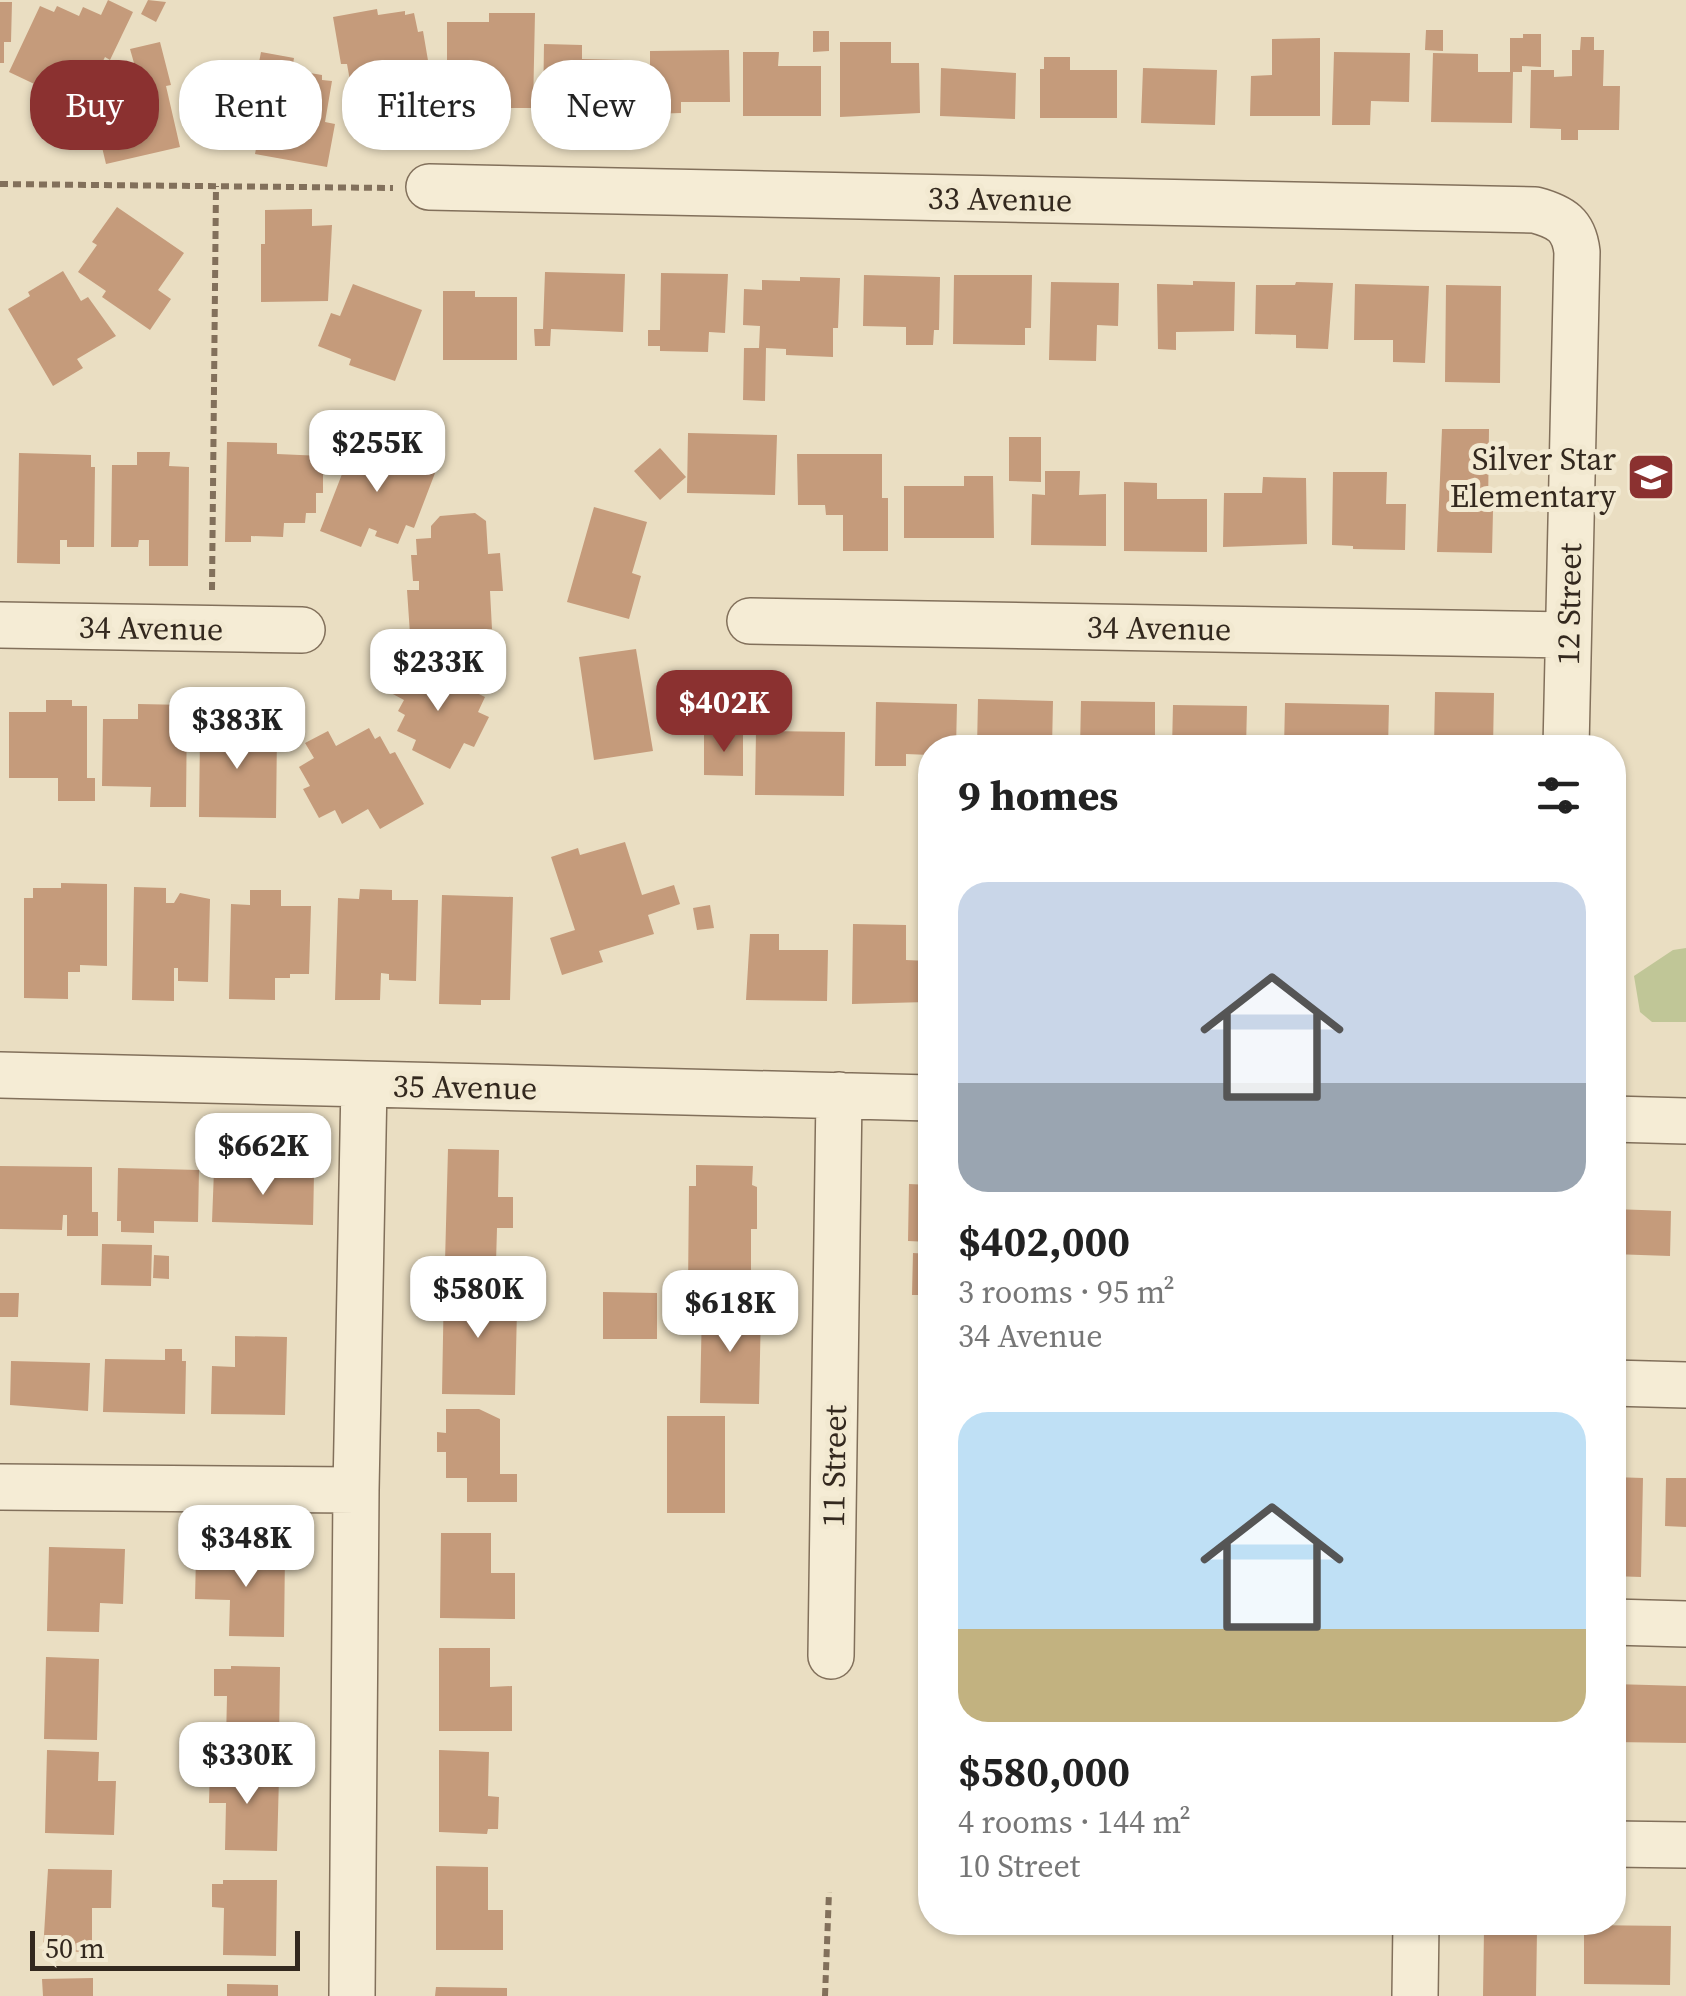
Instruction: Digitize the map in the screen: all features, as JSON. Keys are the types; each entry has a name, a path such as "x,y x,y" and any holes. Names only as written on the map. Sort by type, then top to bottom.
{"street":[{"name":"33 Avenue","path":"430,187 1535,210 1568,224"},
{"name":"12 Street","path":"1566,735 1577,252 1568,224"},
{"name":"34 Avenue","path":"750,620 1568,635"},
{"name":"34 Avenue","path":"0,626 302,630"},
{"name":"35 Avenue","path":"0,1075 918,1098"},
{"path":"352,1996 364,1084"},
{"name":"11 Street","path":"831,1656 839,1095"},
{"path":"1626,1119 1686,1121"},
{"path":"1626,1384 1686,1385"},
{"path":"0,1487 356,1490"},
{"path":"1626,1622 1686,1624"},
{"path":"1626,1844 1686,1845"},
{"path":"1415,1996 1416,1935"}],"path":[{"path":"0,184 430,187"},
{"path":"212,609 216,186"},
{"path":"824,1996 829,1892"}],"green space":[{"path":"1686,948 1686,1022 1652,1022 1640,1012 1634,976 1673,950"}],"building":[{"path":"108,0 133,12 110,60 30,60 30,82 9,72 40,6 54,12 57,6 79,16 83,7 101,15"},
{"path":"148,0 166,2 156,22 141,14"},
{"path":"0,2 12,2 11,42 4,42 4,63 0,63"},
{"path":"377,9 378,15 414,13 418,32 423,31 428,60 342,60 341,64 333,17"},
{"path":"489,13 535,13 531,108 511,108 511,60 447,60 447,22 489,22"},
{"path":"1426,30 1443,30 1443,51 1425,50"},
{"path":"813,31 829,31 829,51 813,52"},
{"path":"1523,34 1541,34 1541,67 1522,66 1522,72 1513,72 1512,123 1431,122 1433,53 1478,54 1478,72 1510,72 1510,38 1523,38"},
{"path":"1581,37 1594,37 1594,50 1604,50 1603,86 1620,86 1619,130 1578,130 1578,140 1561,140 1561,129 1530,128 1531,70 1554,70 1554,77 1572,76 1572,50 1580,50"},
{"path":"1320,38 1320,116 1250,116 1251,76 1272,75 1272,39"},
{"path":"160,42 171,85 166,86 179,147 106,164 103,150 159,150 159,60 133,60 130,49"},
{"path":"840,42 891,42 891,63 919,63 920,113 840,117"},
{"path":"544,44 582,45 582,59 625,60 544,60"},
{"path":"729,50 730,102 681,102 681,113 671,113 671,60 650,60 650,51"},
{"path":"261,52 294,58 294,60 259,60"},
{"path":"743,52 779,52 778,66 821,66 821,116 743,116"},
{"path":"1334,52 1410,53 1409,102 1371,101 1370,125 1332,125"},
{"path":"1044,57 1070,57 1070,70 1117,70 1117,118 1040,118 1040,69 1044,69"},
{"path":"941,68 1016,73 1015,119 940,116"},
{"path":"1143,68 1217,70 1215,125 1141,123"},
{"path":"322,80 332,81 325,122 335,124 327,167 255,154 256,150 322,150"},
{"path":"117,207 184,253 158,290 171,299 150,330 102,297 106,291 78,272 97,245 92,242"},
{"path":"312,209 312,226 332,225 328,301 261,302 265,210"},
{"path":"63,271 81,301 88,297 116,336 77,359 83,368 53,386 8,309"},
{"path":"545,272 625,274 623,332 551,329 550,346 535,346 534,329 543,329"},
{"path":"661,273 728,274 725,333 709,332 708,352 660,351 660,346 648,346 648,330 660,330"},
{"path":"864,275 940,277 939,330 934,330 933,345 906,345 906,327 863,326"},
{"path":"954,275 1032,275 1031,328 1025,328 1025,345 953,344"},
{"path":"800,277 840,278 833,357 786,355 786,349 766,348 765,401 743,400 744,348 759,348 760,326 743,325 744,289 762,290 762,280 800,281"},
{"path":"1193,281 1235,282 1234,331 1176,332 1176,350 1158,349 1157,284 1193,285"},
{"path":"1051,282 1119,283 1118,326 1097,325 1096,361 1049,360"},
{"path":"1333,283 1328,349 1296,348 1296,335 1255,334 1256,285"},
{"path":"353,284 422,310 395,381 349,365 351,359 318,346 331,313 340,316"},
{"path":"1355,284 1429,286 1425,363 1393,362 1393,340 1354,340"},
{"path":"1446,285 1501,286 1500,383 1445,382"},
{"path":"443,291 475,291 475,297 517,297 517,360 443,360"},
{"path":"1442,429 1489,429 1492,553 1437,552"},
{"path":"688,433 777,435 775,495 687,493"},
{"path":"1009,437 1041,437 1041,482 1009,481"},
{"path":"227,442 277,443 277,454 323,456 323,493 316,493 316,513 306,513 305,523 284,523 283,537 251,536 251,542 225,542"},
{"path":"379,442 416,457 413,464 435,473 414,528 406,525 398,544 375,536 377,531 369,528 361,547 320,531 354,443 376,452"},
{"path":"660,448 686,477 660,500 634,471"},
{"path":"137,452 170,452 169,466 189,467 188,566 149,566 149,540 139,540 138,547 111,547 112,465 137,465"},
{"path":"19,453 91,455 91,467 95,467 94,547 67,547 67,540 60,540 60,564 17,563"},
{"path":"797,454 882,454 882,498 888,498 888,551 843,551 843,515 826,515 825,505 798,505"},
{"path":"1045,471 1080,471 1079,495 1106,494 1106,546 1031,545 1032,494 1045,495"},
{"path":"1333,472 1387,472 1386,504 1406,504 1405,550 1332,545"},
{"path":"964,476 993,476 994,538 904,538 904,486 964,486"},
{"path":"1263,477 1306,478 1307,544 1223,547 1224,493 1262,493"},
{"path":"1124,482 1157,483 1157,499 1207,499 1207,552 1124,551"},
{"path":"594,507 647,522 632,573 641,576 629,619 567,602"},
{"path":"475,513 486,521 488,554 500,553 503,591 490,591 492,629 410,634 407,590 419,590 419,581 413,581 411,555 417,555 416,539 431,538 431,526 440,516"},
{"path":"636,649 653,751 594,760 579,657"},
{"path":"407,659 485,697 478,712 489,717 474,747 464,743 450,769 412,750 416,740 397,731 405,715 398,711 404,700 391,693"},
{"path":"1435,692 1494,693 1493,735 1434,735"},
{"path":"978,699 1053,701 1052,735 977,735"},
{"path":"46,700 72,700 72,706 87,706 87,778 95,778 95,801 58,801 58,778 9,778 9,712 46,712"},
{"path":"1081,701 1155,702 1155,735 1080,735"},
{"path":"876,702 957,704 956,735 918,735 918,754 906,754 906,766 875,766"},
{"path":"1285,703 1389,705 1388,735 1284,735"},
{"path":"138,704 187,705 186,807 150,807 151,787 102,786 103,719 138,719"},
{"path":"1173,705 1247,706 1246,735 1172,735"},
{"path":"205,721 251,722 251,733 277,733 276,818 199,817 200,735 205,735"},
{"path":"369,728 375,739 380,736 390,754 395,752 424,804 380,829 368,809 342,824 335,810 319,818 303,789 310,786 299,767 314,758 305,743 328,731 336,746"},
{"path":"756,731 845,732 844,796 755,795"},
{"path":"704,734 743,734 743,776 704,775"},
{"path":"625,842 642,895 674,885 680,904 648,915 654,934 599,951 603,962 562,975 550,938 575,930 551,857 578,848 580,855"},
{"path":"61,883 107,884 107,966 80,965 80,972 68,972 68,999 24,998 24,898 33,898 33,888 61,888"},
{"path":"134,887 166,888 166,903 174,903 180,893 210,899 208,982 178,981 178,968 174,968 174,1001 132,1000"},
{"path":"360,889 392,890 392,900 418,900 416,981 389,980 389,974 381,973 380,1000 335,1000 338,898 359,899"},
{"path":"250,890 281,890 281,906 311,906 309,974 275,978 275,1000 229,999 231,904 250,905"},
{"path":"442,895 513,897 510,1000 481,1000 481,1005 439,1004"},
{"path":"710,905 714,928 697,930 693,908"},
{"path":"853,924 906,925 906,960 918,961 918,1002 852,1004"},
{"path":"750,934 779,934 779,950 828,950 827,1001 746,1000"},
{"path":"448,1149 499,1150 498,1197 513,1197 513,1228 497,1228 496,1263 445,1262"},
{"path":"696,1165 753,1166 757,1229 751,1229 751,1290 688,1289 689,1186 696,1186"},
{"path":"0,1166 92,1167 92,1212 98,1212 98,1236 67,1236 67,1215 63,1215 62,1230 0,1229"},
{"path":"118,1168 199,1170 198,1222 154,1221 154,1233 121,1232 121,1221 117,1221"},
{"path":"214,1170 314,1173 313,1225 212,1222"},
{"path":"909,1184 918,1184 918,1241 908,1241"},
{"path":"1626,1209 1671,1211 1670,1256 1626,1254"},
{"path":"102,1244 152,1245 151,1286 101,1285"},
{"path":"913,1253 918,1253 918,1295 912,1295"},
{"path":"154,1255 169,1256 169,1279 153,1278"},
{"path":"444,1282 502,1283 501,1309 517,1309 515,1395 442,1394"},
{"path":"603,1292 657,1293 657,1339 603,1339"},
{"path":"0,1293 19,1293 18,1317 0,1317"},
{"path":"702,1306 761,1308 759,1404 700,1403"},
{"path":"235,1336 287,1337 285,1415 211,1414 212,1366 235,1367"},
{"path":"165,1349 182,1349 182,1361 186,1361 185,1414 103,1412 105,1359 165,1360"},
{"path":"11,1361 90,1363 88,1411 10,1405"},
{"path":"446,1409 479,1409 500,1419 500,1474 517,1474 517,1502 467,1502 467,1478 446,1478 446,1452 437,1452 437,1432 446,1433"},
{"path":"667,1416 725,1416 725,1513 667,1513"},
{"path":"1626,1477 1643,1478 1641,1577 1626,1576"},
{"path":"1666,1478 1686,1478 1686,1527 1665,1526"},
{"path":"441,1533 491,1533 491,1573 515,1573 515,1619 440,1618"},
{"path":"49,1547 125,1549 123,1604 100,1603 99,1632 47,1631"},
{"path":"230,1551 285,1552 284,1637 229,1636 230,1600 195,1599 196,1556 230,1557"},
{"path":"439,1648 490,1648 490,1687 512,1686 512,1731 439,1731"},
{"path":"46,1657 99,1659 97,1740 44,1739"},
{"path":"280,1667 279,1743 226,1741 227,1696 214,1696 214,1669"},
{"path":"1626,1684 1686,1686 1686,1743 1626,1742"},
{"path":"47,1750 99,1752 98,1781 116,1781 114,1835 45,1833"},
{"path":"439,1750 489,1752 488,1796 499,1797 498,1829 488,1829 487,1834 439,1832"},
{"path":"210,1767 253,1768 279,1777 277,1851 225,1850 226,1803 209,1803"},
{"path":"436,1866 488,1867 488,1910 503,1910 503,1950 436,1950"},
{"path":"48,1869 112,1870 111,1908 92,1908 92,1952 43,1951"},
{"path":"223,1880 277,1880 276,1956 223,1955 224,1908 212,1907 212,1884 223,1884"},
{"path":"1626,1925 1671,1926 1670,1985 1584,1984 1584,1935 1626,1935"},
{"path":"1484,1935 1537,1935 1536,1996 1483,1996"},
{"path":"93,1978 93,1996 43,1996 42,1979"},
{"path":"227,1984 278,1985 278,1996 227,1996"},
{"path":"436,1987 507,1988 507,1996 435,1996"}],"place":[{"name":"Silver Star Elementary","path":"1651,477"}]}
